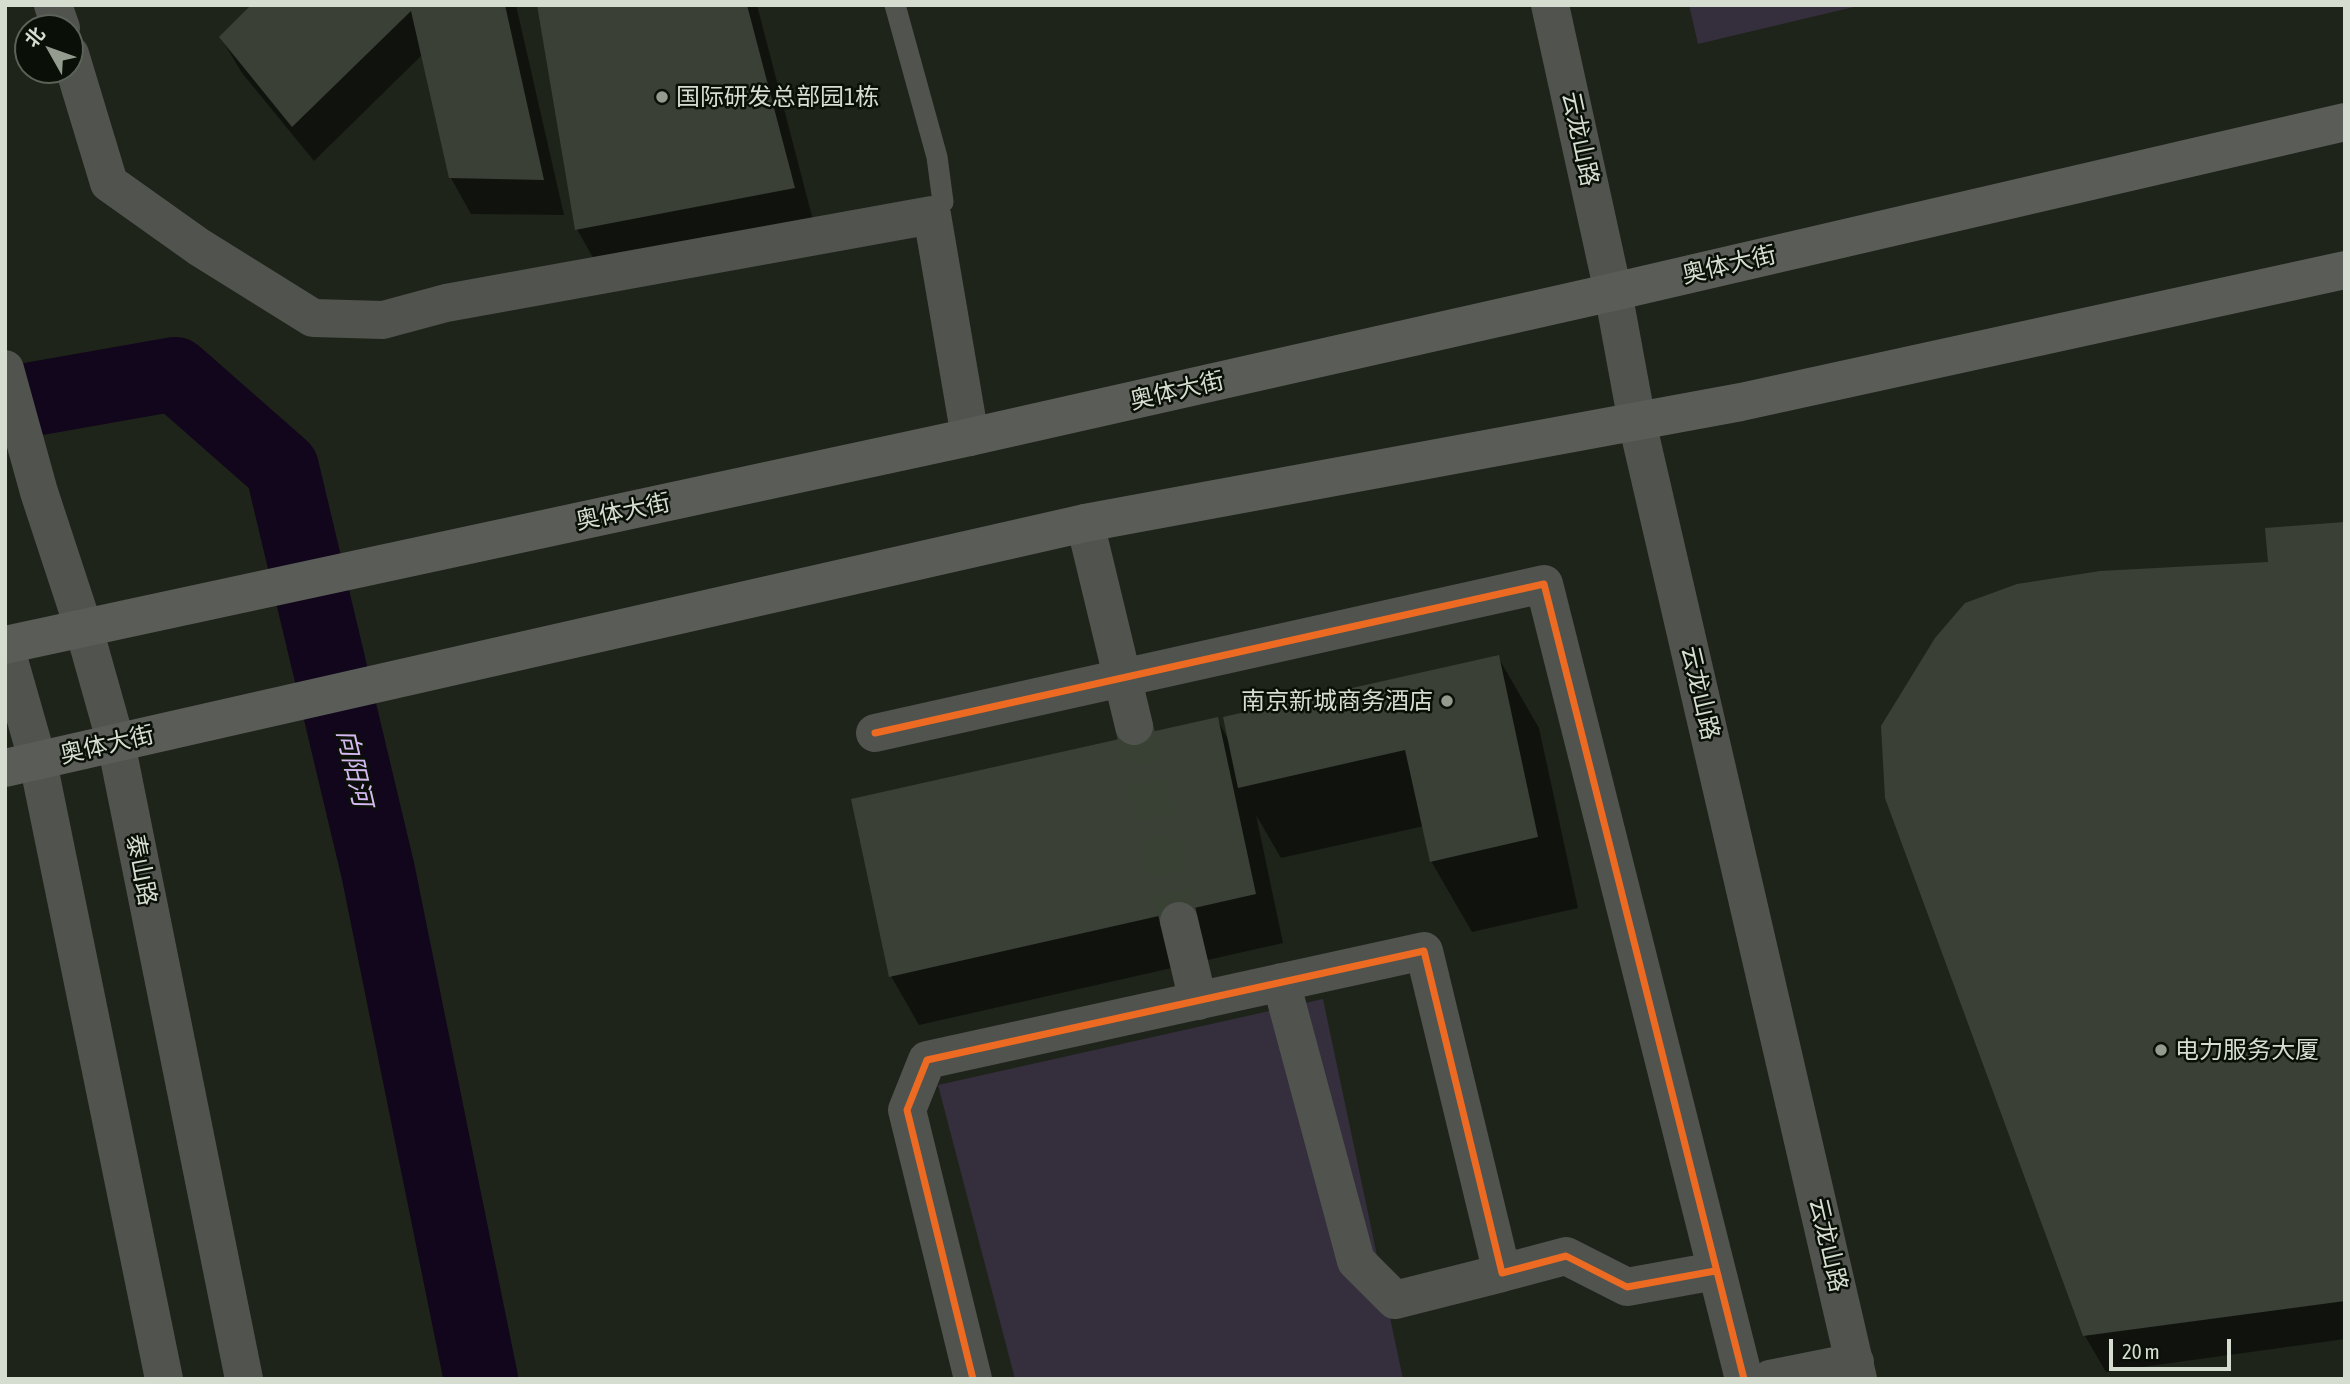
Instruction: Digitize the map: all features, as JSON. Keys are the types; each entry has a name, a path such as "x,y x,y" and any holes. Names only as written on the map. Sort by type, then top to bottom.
{"main road":[{"name":"奥体大街","path":"5,645 970,437 1614,292 2345,122"},
{"name":"奥体大街","path":"22,765 1085,523 1755,399 2345,270"}],"street":[{"name":"云龙山路","path":"1550,5 1614,292 1637,422 1857,1371"},
{"path":"79,84 109,183 200,247 313,318 383,320 446,303 932,215 970,437"},
{"name":"泰山路","path":"5,369 39,492 116,743 244,1379"},
{"path":"1085,523 1134,726"},
{"path":"875,733 1544,584 1744,1379"},
{"path":"5,645 22,765 164,1379"},
{"path":"1179,921 1198,1001"},
{"path":"974,1379 907,1110 927,1060 1423,951 1502,1273"},
{"path":"1281,982 1356,1261 1395,1300 1566,1256 1628,1287 1715,1270"},
{"path":"1770,1379 1857,1371"}],"lane":[{"path":"895,5 937,157 943,202"}],"shaded area":[{"path":"1689,5 1862,5 1698,44"},
{"path":"1323,999 1403,1379 1015,1379 938,1085"}],"building":[{"path":"251,5 505,5 544,180 449,178 411,11 292,127 219,37"},
{"name":"国际研发总部园1栋","path":"537,5 747,5 795,188 575,230"},
{"name":"电力服务大厦","path":"2345,522 2345,1301 2083,1336 1885,798 1881,726 1935,638 1965,603 2017,584 2100,571 2268,562 2265,528"},
{"path":"1499,655 1538,837 1430,862 1405,750 1238,788 1223,717"},
{"path":"1218,717 1256,894 889,977 851,799"}],"waterway":[{"name":"向阳河","path":"5,404 175,374 282,468 378,871 481,1379"}],"tunnel":[{"path":"1134,726 1179,921"}],"cycle path":[{"path":"875,733 1544,584 1744,1379"},
{"path":"973,1379 907,1110 927,1060 1424,951 1502,1273 1566,1256 1627,1287 1715,1271"}],"place":[{"name":"国际研发总部园1栋","path":"662,97"},
{"name":"南京新城商务酒店","path":"1447,701"},
{"name":"电力服务大厦","path":"2161,1050"}]}
